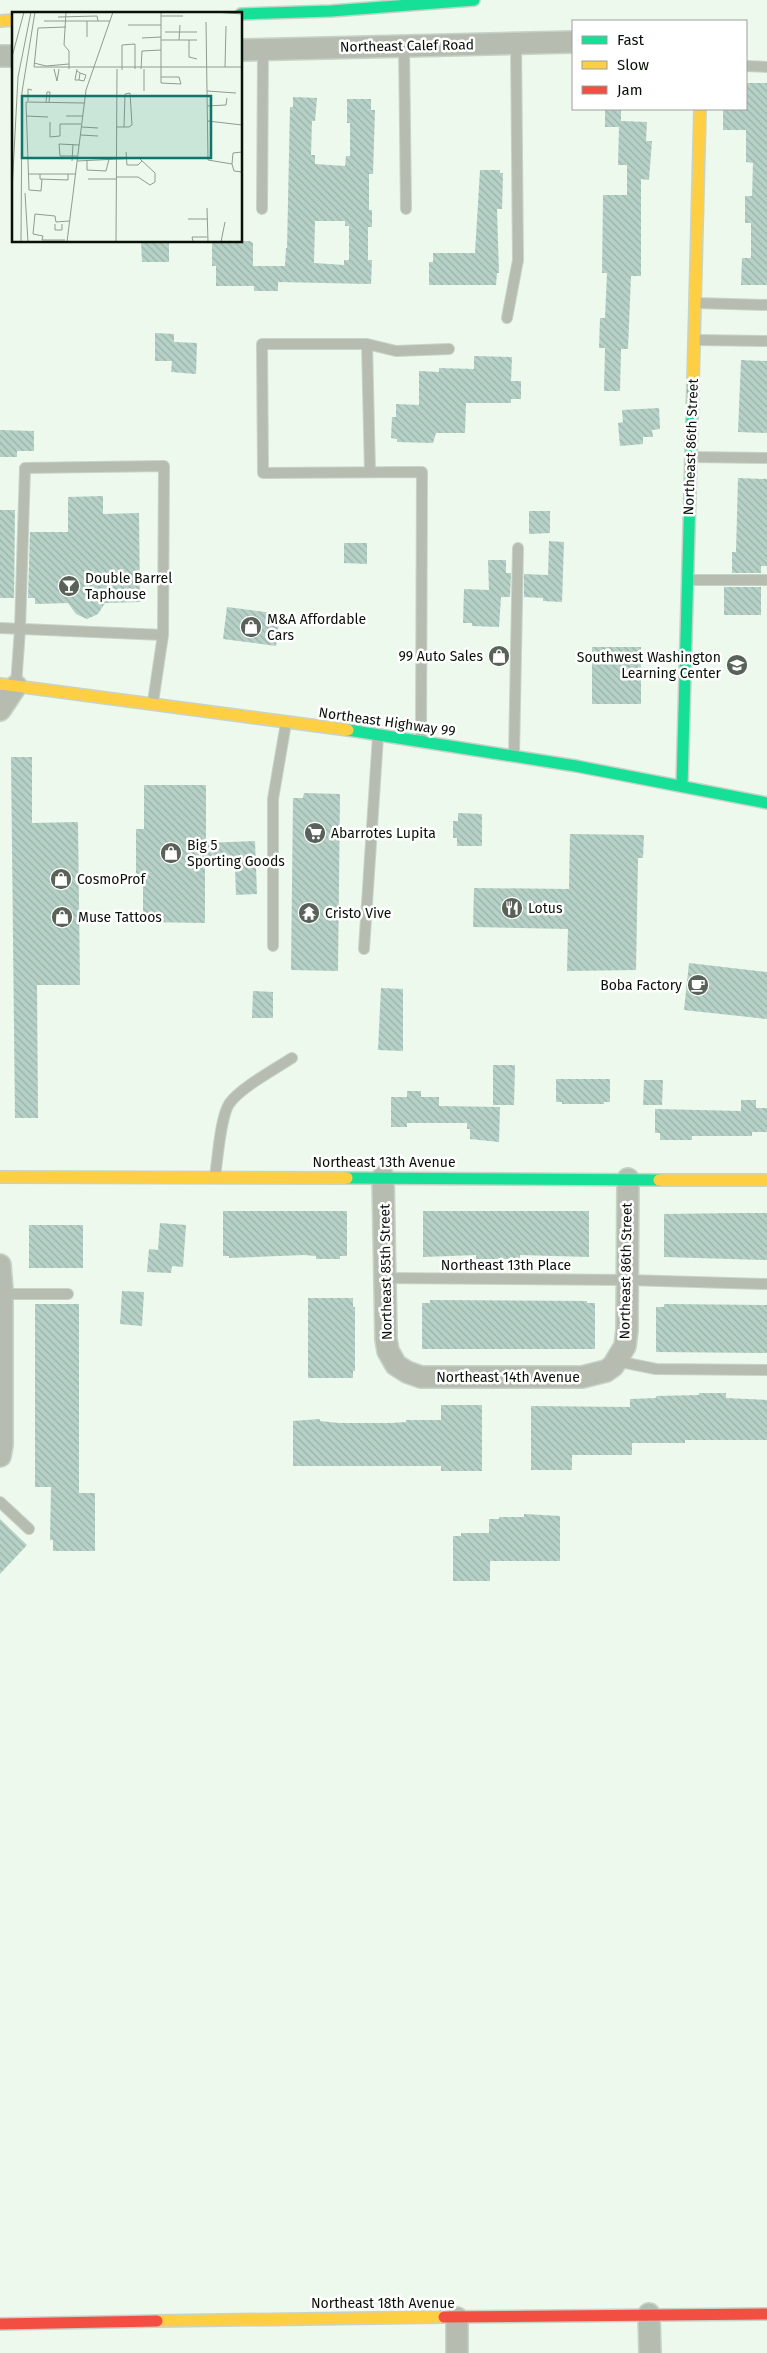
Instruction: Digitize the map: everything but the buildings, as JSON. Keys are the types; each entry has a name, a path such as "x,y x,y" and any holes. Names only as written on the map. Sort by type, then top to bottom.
{"main road":[{"path":"242,14 331,11 474,0"},
{"name":"Northeast 86th Street","path":"682,785 700,110"},
{"name":"Northeast Highway 99","path":"8,685 421,741 682,785 767,803"},
{"name":"Northeast 13th Avenue","path":"0,1177 215,1176 767,1180"},
{"name":"Northeast 18th Avenue","path":"0,2324 417,2316 457,2318 650,2314 767,2314"}],"street":[{"name":"Northeast Calef Road","path":"242,50 572,42"},
{"path":"0,710 8,685"},
{"name":"Northeast 85th Street","path":"383,1177 386,1339 388,1351 396,1365"},
{"name":"Northeast 86th Street","path":"616,1361 626,1340 628,1179"},
{"path":"0,1264 2,1445 0,1456"},
{"name":"Northeast 14th Avenue","path":"396,1365 406,1372 421,1377 582,1377 606,1371 616,1361"},
{"path":"650,2314 650,2353"},
{"path":"457,2318 457,2353"}],"lane":[{"path":"507,318 518,260 516,44"},
{"path":"404,46 406,209"},
{"path":"262,209 263,50"},
{"path":"747,66 767,67"},
{"path":"695,303 767,305"},
{"path":"694,340 767,341"},
{"path":"421,741 422,472 263,473 262,344 367,344 396,351 449,349"},
{"path":"367,344 370,472"},
{"path":"691,457 767,458"},
{"path":"8,685 20,629 25,468 164,466 163,635 152,704"},
{"path":"514,756 518,548"},
{"path":"688,580 767,580"},
{"path":"0,628 163,635"},
{"path":"274,946 273,799 286,722"},
{"path":"364,948 378,735"},
{"path":"215,1176 220,1134 229,1104 253,1082 292,1058"},
{"name":"Northeast 13th Place","path":"385,1278 627,1280 767,1284"},
{"path":"1,1294 68,1294"},
{"path":"616,1361 656,1369 767,1370"},
{"path":"0,1502 29,1530"}],"traffic: fast":[{"path":"242,14 331,11 474,0"},
{"path":"682,785 693,382"},
{"path":"348,730 576,766 767,803"},
{"path":"347,1178 659,1180"}],"traffic: slow":[{"path":"0,21 12,20"},
{"path":"693,382 700,110"},
{"path":"0,684 348,730"},
{"path":"0,1177 347,1178"},
{"path":"659,1180 767,1180"},
{"path":"157,2321 444,2317"}],"traffic: jam":[{"path":"444,2317 767,2314"},
{"path":"0,2324 157,2321"}],"place":[{"name":"Double Barrel Taphouse","path":"69,586"},
{"name":"M&A Affordable Cars","path":"251,627"},
{"name":"99 Auto Sales","path":"499,656"},
{"name":"Southwest Washington Learning Center","path":"737,665"},
{"name":"Abarrotes Lupita","path":"315,833"},
{"name":"Big 5 Sporting Goods","path":"171,853"},
{"name":"CosmoProf","path":"61,879"},
{"name":"Lotus","path":"512,908"},
{"name":"Cristo Vive","path":"309,913"},
{"name":"Muse Tattoos","path":"62,917"},
{"name":"Boba Factory","path":"698,985"}]}
